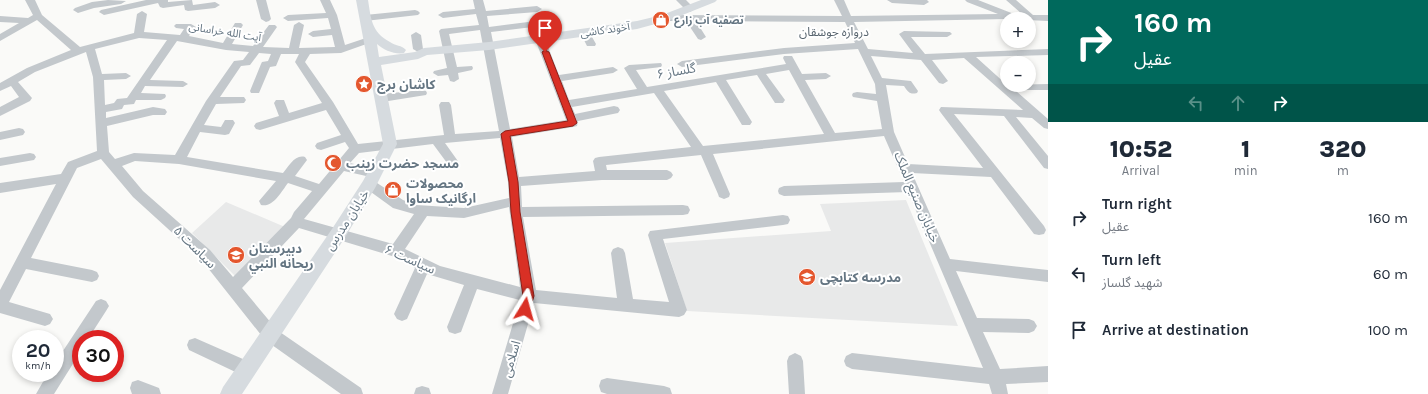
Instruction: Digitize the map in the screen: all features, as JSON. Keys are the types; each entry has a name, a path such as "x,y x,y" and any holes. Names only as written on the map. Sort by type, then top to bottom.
{"main road":[{"path":"362,0 390,144"},
{"name":"آخوند کاشی","path":"370,40 400,50 447,50 489,46 637,25 689,14 710,0"},
{"path":"370,40 400,50"},
{"name":"آخوند کاشی","path":"370,40 418,55 421,51"},
{"name":"خیابان مدرس","path":"230,394 338,234 372,179 390,144"}],"street":[{"path":"30,0 34,18"},
{"path":"78,10 92,5 125,0"},
{"path":"261,0 266,19"},
{"path":"325,0 332,15 341,50"},
{"name":"اسلامی","path":"478,0 489,46 514,182 515,206 529,296 500,394"},
{"path":"681,0 701,37"},
{"name":"خیابان صنیع الملک","path":"839,0 879,82 888,132 996,377 1000,394"},
{"path":"892,0 924,2"},
{"path":"970,0 1000,12"},
{"path":"1011,0 1042,15 1048,26"},
{"path":"104,12 161,2 189,2 188,8 215,4"},
{"path":"443,15 521,10 523,17 535,13"},
{"name":"آیت الله خراسانی","path":"0,88 31,70 78,51 139,35 179,38 226,47 257,50 341,50 370,40 415,13"},
{"path":"139,35 142,14"},
{"path":"689,14 712,18 905,19 1000,17"},
{"path":"288,18 332,15"},
{"path":"0,38 34,18"},
{"path":"0,19 34,18 78,51"},
{"path":"712,18 719,29"},
{"path":"453,75 447,50 447,31 485,29 552,22 558,36"},
{"path":"226,47 238,25"},
{"path":"293,50 299,25"},
{"path":"101,110 118,106 121,102 130,101 142,83 179,38 192,27 179,26"},
{"path":"178,160 212,101 238,63 246,63 257,50 272,27"},
{"path":"313,34 336,31"},
{"path":"585,32 590,44"},
{"path":"943,81 904,34 947,34"},
{"path":"416,35 421,51"},
{"path":"540,39 572,121"},
{"path":"45,319 0,306 72,165 103,153 98,77 90,48"},
{"path":"682,64 784,51 862,49 923,57 1033,52 1045,56"},
{"path":"306,50 300,62 329,105 355,149"},
{"path":"255,91 266,64 272,64 277,51"},
{"path":"784,51 831,137"},
{"path":"968,56 1000,84"},
{"path":"644,91 630,68 657,65"},
{"name":"گلساز ۶","path":"566,104 792,66"},
{"path":"438,73 453,75 468,68"},
{"path":"555,79 613,70"},
{"path":"760,72 779,100"},
{"path":"170,84 176,74"},
{"path":"98,77 126,76"},
{"path":"798,76 826,76"},
{"path":"719,78 746,122"},
{"path":"0,112 26,98 12,81"},
{"path":"879,82 907,83 913,91"},
{"path":"142,83 183,84"},
{"path":"1036,87 1048,87"},
{"path":"657,89 702,150 724,194"},
{"path":"1010,92 1048,124"},
{"path":"382,98 422,93"},
{"path":"857,95 882,98"},
{"path":"133,97 161,96"},
{"path":"212,101 240,100"},
{"path":"280,103 285,118"},
{"path":"260,126 329,105"},
{"path":"444,105 450,138"},
{"path":"232,288 296,222 321,189 355,149 450,138 505,134 572,121 614,110"},
{"path":"1035,114 945,110 1039,230"},
{"path":"102,123 153,111 161,112"},
{"path":"1007,113 1048,165"},
{"path":"197,128 225,131 229,123"},
{"path":"0,136 19,132"},
{"path":"602,175 599,161 888,132"},
{"path":"321,146 348,137"},
{"path":"436,140 454,164"},
{"name":"سیاست ۵","path":"103,153 138,194 205,254 271,335 308,359 355,394"},
{"path":"0,162 30,157"},
{"path":"113,165 134,157 178,160 286,178 321,189"},
{"path":"266,201 301,160"},
{"path":"341,166 372,179 398,204 416,210 464,213 515,206 683,210"},
{"path":"905,168 994,173"},
{"path":"514,182 602,175 667,175"},
{"path":"0,188 65,178"},
{"path":"784,192 912,187"},
{"path":"396,251 424,210"},
{"name":"سیاست ۶","path":"296,222 396,251 423,266 438,272 529,296 679,310 655,235 783,220"},
{"path":"618,253 626,305"},
{"path":"22,262 92,276"},
{"path":"945,264 1048,276"},
{"path":"402,314 423,266"},
{"path":"455,327 473,280"},
{"path":"44,394 101,306"},
{"path":"972,325 1029,326"},
{"path":"195,345 246,370"},
{"path":"794,361 797,394"},
{"path":"852,361 996,377 1048,374"},
{"path":"607,386 664,394"}],"shaded area":[{"name":"مدرسه کتابچی","path":"906,200 958,326 687,311 665,243 831,231 820,204"},
{"name":"دبيرستان ريحانه النبي","path":"226,202 285,227 236,277 192,233"}],"place":[{"name":"تصفیه آب زارع","path":"661,20"},
{"name":"کاشان برج","path":"364,84"},
{"name":"مسجد حضرت زینب","path":"333,163"},
{"name":"محصولات ارگانیک ساوا","path":"393,190"},
{"name":"دبيرستان ريحانه النبي","path":"236,255"},
{"name":"مدرسه کتابچی","path":"807,277"}],"district":[{"name":"دروازه جوشقان","path":"834,32"}],"route":[{"path":"525,309 529,296 516,212 514,182 505,134 573,123 545,52"}]}
